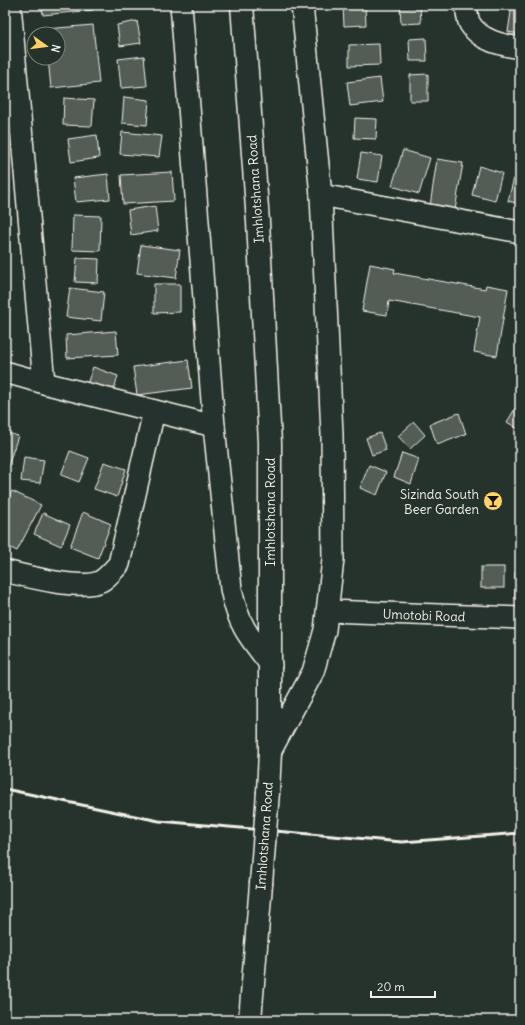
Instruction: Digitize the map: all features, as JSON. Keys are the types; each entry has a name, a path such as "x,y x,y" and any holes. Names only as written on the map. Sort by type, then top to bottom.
{"street":[{"path":"10,5 44,383"},
{"path":"181,5 214,426 231,589 236,613 247,636 271,665"},
{"name":"Imhlotshana Road","path":"242,5 258,222 270,443 270,752 250,1020"},
{"path":"270,752 313,672 325,630 333,559 332,450 321,195 302,5"},
{"path":"466,5 470,24 481,35 498,44 520,48"},
{"path":"321,195 520,232"},
{"path":"5,372 214,426"},
{"path":"5,571 34,579 85,584 99,582 110,574 119,564 154,411"},
{"name":"Umotobi Road","path":"328,611 520,618"}],"building":[{"path":"42,5 93,5 93,10 43,15"},
{"path":"343,5 365,5 366,25 344,26"},
{"path":"400,5 420,5 421,23 401,24"},
{"path":"512,5 520,5 520,34 508,32"},
{"path":"137,21 141,43 120,46 117,25"},
{"path":"93,25 99,83 51,88 49,66 66,66 66,27"},
{"path":"426,38 427,61 410,61 409,39"},
{"path":"379,44 380,65 349,66 349,45"},
{"path":"144,56 147,86 121,88 118,59"},
{"path":"428,74 428,101 410,101 410,75"},
{"path":"380,78 383,102 350,106 347,82"},
{"path":"124,97 149,100 147,125 122,123"},
{"path":"64,98 94,100 92,126 63,125"},
{"path":"355,118 377,119 376,139 354,138"},
{"path":"122,132 162,136 159,157 120,154"},
{"path":"97,135 99,158 71,162 68,139"},
{"path":"403,150 430,158 419,194 392,186"},
{"path":"361,153 382,156 378,182 357,179"},
{"path":"437,159 463,163 455,210 430,206"},
{"path":"479,166 502,173 495,201 472,195"},
{"path":"172,172 174,201 123,204 121,175"},
{"path":"108,174 110,199 76,202 73,178"},
{"path":"514,178 520,180 520,204 508,201"},
{"path":"155,206 158,231 131,235 128,210"},
{"path":"73,215 101,216 100,251 72,250"},
{"path":"141,245 180,250 176,278 137,273"},
{"path":"77,258 99,259 98,283 75,282"},
{"path":"370,264 395,269 394,273 485,289 486,285 508,289 497,356 474,352 480,317 389,301 387,315 362,311"},
{"path":"154,284 180,284 180,312 154,313"},
{"path":"70,288 104,292 101,321 66,317"},
{"path":"116,331 118,355 67,358 66,335"},
{"path":"188,360 192,388 137,395 133,367"},
{"path":"93,367 118,376 112,395 86,387"},
{"path":"518,404 520,405 520,430 507,422"},
{"path":"459,413 466,434 437,445 430,424"},
{"path":"414,422 425,435 410,449 398,436"},
{"path":"5,432 18,436 5,475"},
{"path":"380,433 386,450 372,455 366,438"},
{"path":"70,451 89,458 79,482 61,475"},
{"path":"402,453 419,459 411,484 394,477"},
{"path":"24,457 44,460 40,483 21,481"},
{"path":"104,462 126,469 117,497 94,489"},
{"path":"369,465 386,472 377,495 360,488"},
{"path":"12,491 41,505 17,551 5,545 5,505"},
{"path":"83,512 111,524 98,558 70,547"},
{"path":"43,513 70,525 61,546 34,534"},
{"path":"481,567 504,567 504,588 481,588"},
{"path":"515,573 520,573 520,598 515,598"}],"railway":[{"path":"5,789 159,821 402,842 520,833"}],"place":[{"name":"Sizinda South Beer Garden","path":"493,501"}]}
